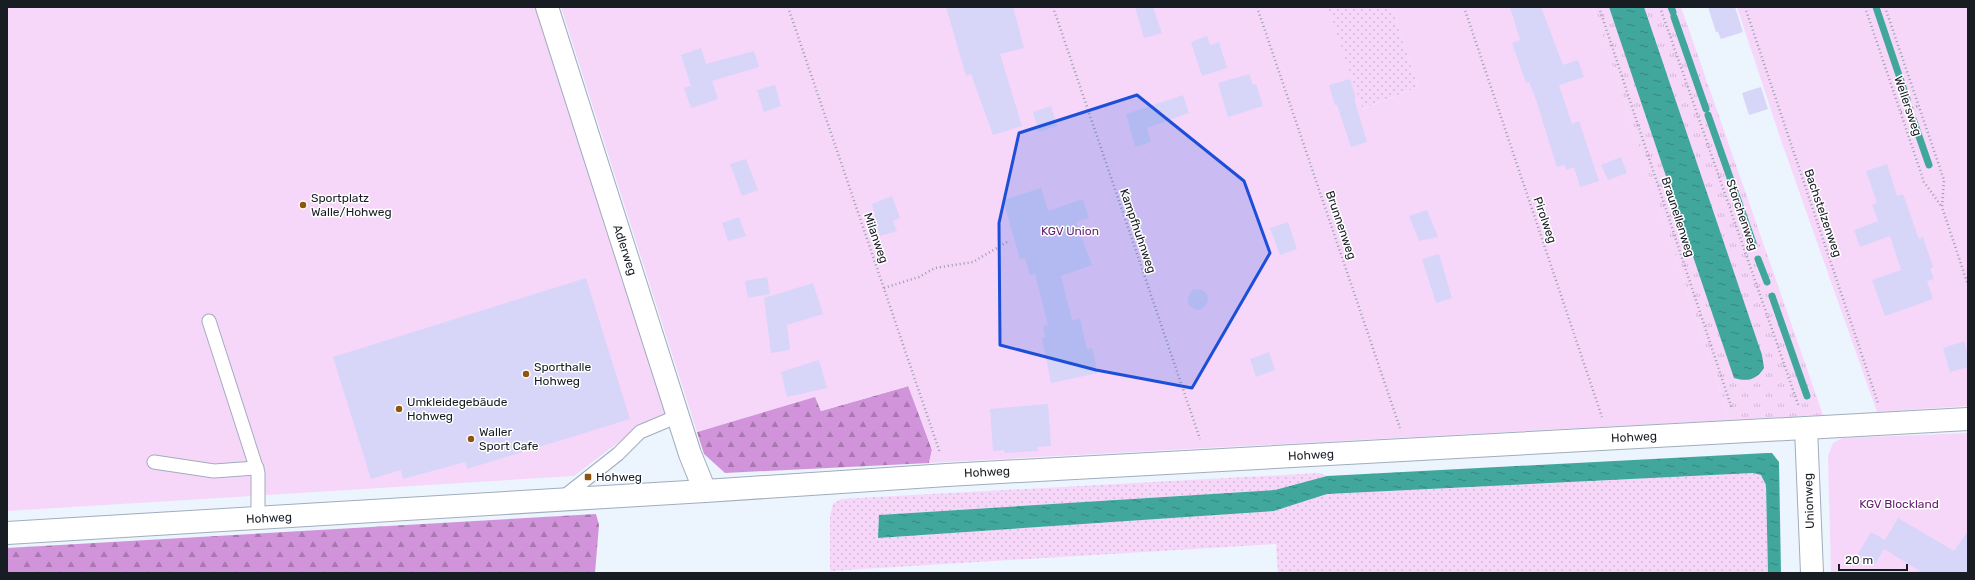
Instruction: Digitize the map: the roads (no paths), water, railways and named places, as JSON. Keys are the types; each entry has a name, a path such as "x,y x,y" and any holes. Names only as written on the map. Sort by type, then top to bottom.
{"street":[{"name":"Adlerweg","path":"547,7 678,416 705,491"},
{"name":"Hohweg","path":"7,533 705,491 947,474 1968,419"},
{"name":"Unionweg","path":"1806,428 1812,573"}],"lane":[{"path":"209,321 257,468 258,518"},
{"path":"560,500 618,454 640,432 678,416"},
{"path":"154,462 214,470 257,468"}],"water":[{"path":"1609,7 1644,7 1762,355 1764,368 1758,375 1751,379 1743,380 1734,378"},
{"path":"1772,453 1779,462 1781,573 1768,573 1766,485 1761,475 1753,473 1327,494 1274,511 878,538 879,515 1275,490 1327,476"}],"waterway":[{"path":"1671,7 1673,12"},
{"path":"1876,7 1907,99"},
{"path":"1674,17 1706,109"},
{"path":"1708,115 1753,243"},
{"path":"1913,119 1929,165"},
{"path":"1758,259 1767,282"},
{"path":"1772,296 1807,396"}],"place":[{"name":"Sportplatz Walle/Hohweg","path":"303,205"},
{"name":"Sporthalle Hohweg","path":"526,374"},
{"name":"Umkleidegebäude Hohweg","path":"399,409"},
{"name":"Waller Sport Cafe","path":"471,439"},
{"name":"Hohweg","path":"588,477"}],"park label":[{"name":"KGV Union","path":"1070,231"},
{"name":"KGV Blockland","path":"1899,504"}]}
